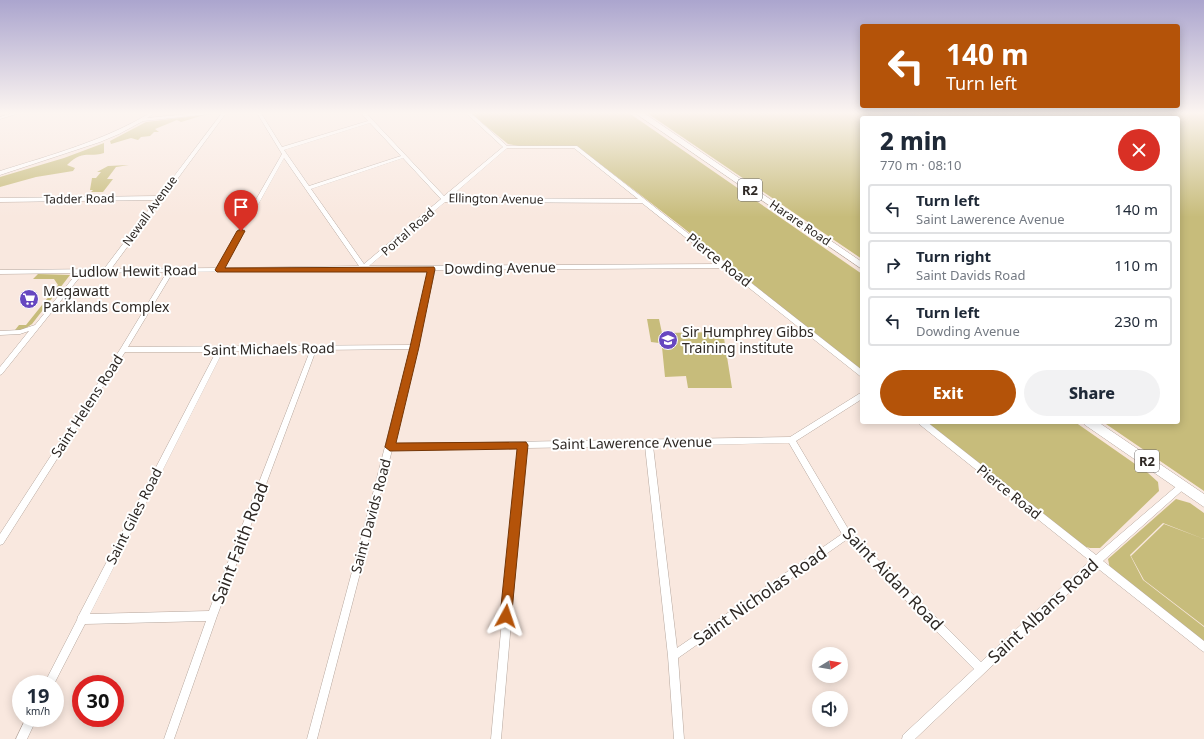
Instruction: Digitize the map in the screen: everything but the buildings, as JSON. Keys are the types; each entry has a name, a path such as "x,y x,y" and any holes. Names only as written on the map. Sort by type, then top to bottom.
{"highway":[{"name":"Harare Road","path":"689,147 860,265"},
{"name":"R2","path":"1093,424 1204,501"}],"street":[{"path":"0,173 77,147"},
{"name":"Newall Avenue","path":"106,271 198,147"},
{"path":"281,147 364,268"},
{"path":"219,270 283,151 294,147"},
{"name":"Ellington Avenue","path":"393,147 444,200 643,201"},
{"name":"Portal Road","path":"364,268 505,147"},
{"name":"Pierce Road","path":"576,147 860,372"},
{"path":"308,188 402,157"},
{"name":"Tadder Road","path":"0,200 159,198"},
{"name":"Dowding Avenue","path":"364,268 432,269 727,266"},
{"name":"Ludlow Hewit Road","path":"0,272 364,268"},
{"name":"Saint Davids Road","path":"312,739 390,447 415,347 432,269"},
{"name":"Saint Helens Road","path":"0,541 123,350 171,271"},
{"path":"0,372 81,272"},
{"path":"0,333 24,332 39,325"},
{"name":"Saint Michaels Road","path":"123,350 415,347"},
{"name":"Saint Faith Road","path":"169,739 212,616 314,348"},
{"name":"Saint Giles Road","path":"53,675 221,349"},
{"path":"791,440 860,396"},
{"name":"Pierce Road","path":"925,424 1204,647"},
{"name":"Saint Lawerence Avenue","path":"390,447 791,440"},
{"name":"Saint Aidan Road","path":"791,440 847,535 980,668"},
{"path":"649,443 674,656 679,739"},
{"path":"496,739 522,445"},
{"name":"Saint Albans Road","path":"907,739 980,668 1096,561 1182,486"},
{"name":"Saint Nicholas Road","path":"674,656 847,535"},
{"path":"81,619 212,616"},
{"path":"21,739 27,727"}],"shaded area":[{"path":"92,147 104,147 104,153 82,155 73,160 67,165 75,168 73,171 36,177 0,187 0,177 64,158"},
{"path":"579,147 679,147 860,273 860,370 681,226"},
{"path":"698,147 860,147 860,258"},
{"path":"1180,147 1204,147 1204,491 1106,424 1180,424"},
{"path":"129,165 116,167 107,179 113,179 103,192 91,192 93,190 90,190 92,178 96,178 101,172 97,172 108,166"},
{"path":"38,274 70,275 32,324 23,330 15,330 19,325 26,325 58,285 54,279 33,279"},
{"path":"647,319 659,319 662,333 723,332 732,388 688,388 686,376 665,377 662,347 659,343 651,342"},
{"path":"928,424 1078,424 1148,473 1158,482 1159,491 1100,548 1090,548 1079,545"},
{"path":"1176,499 1190,503 1204,513 1204,539 1163,523 1130,555 1143,580 1204,627 1204,642 1110,569 1108,559"},
{"path":"1164,524 1204,539 1204,626 1144,580 1131,556"}],"place":[{"name":"Megawatt Parklands Complex","path":"29,299"},
{"name":"Sir Humphrey Gibbs Training institute","path":"668,340"}],"route":[{"path":"241,231 219,270 364,268 432,269 415,347 390,447 522,445 506,616"}]}
